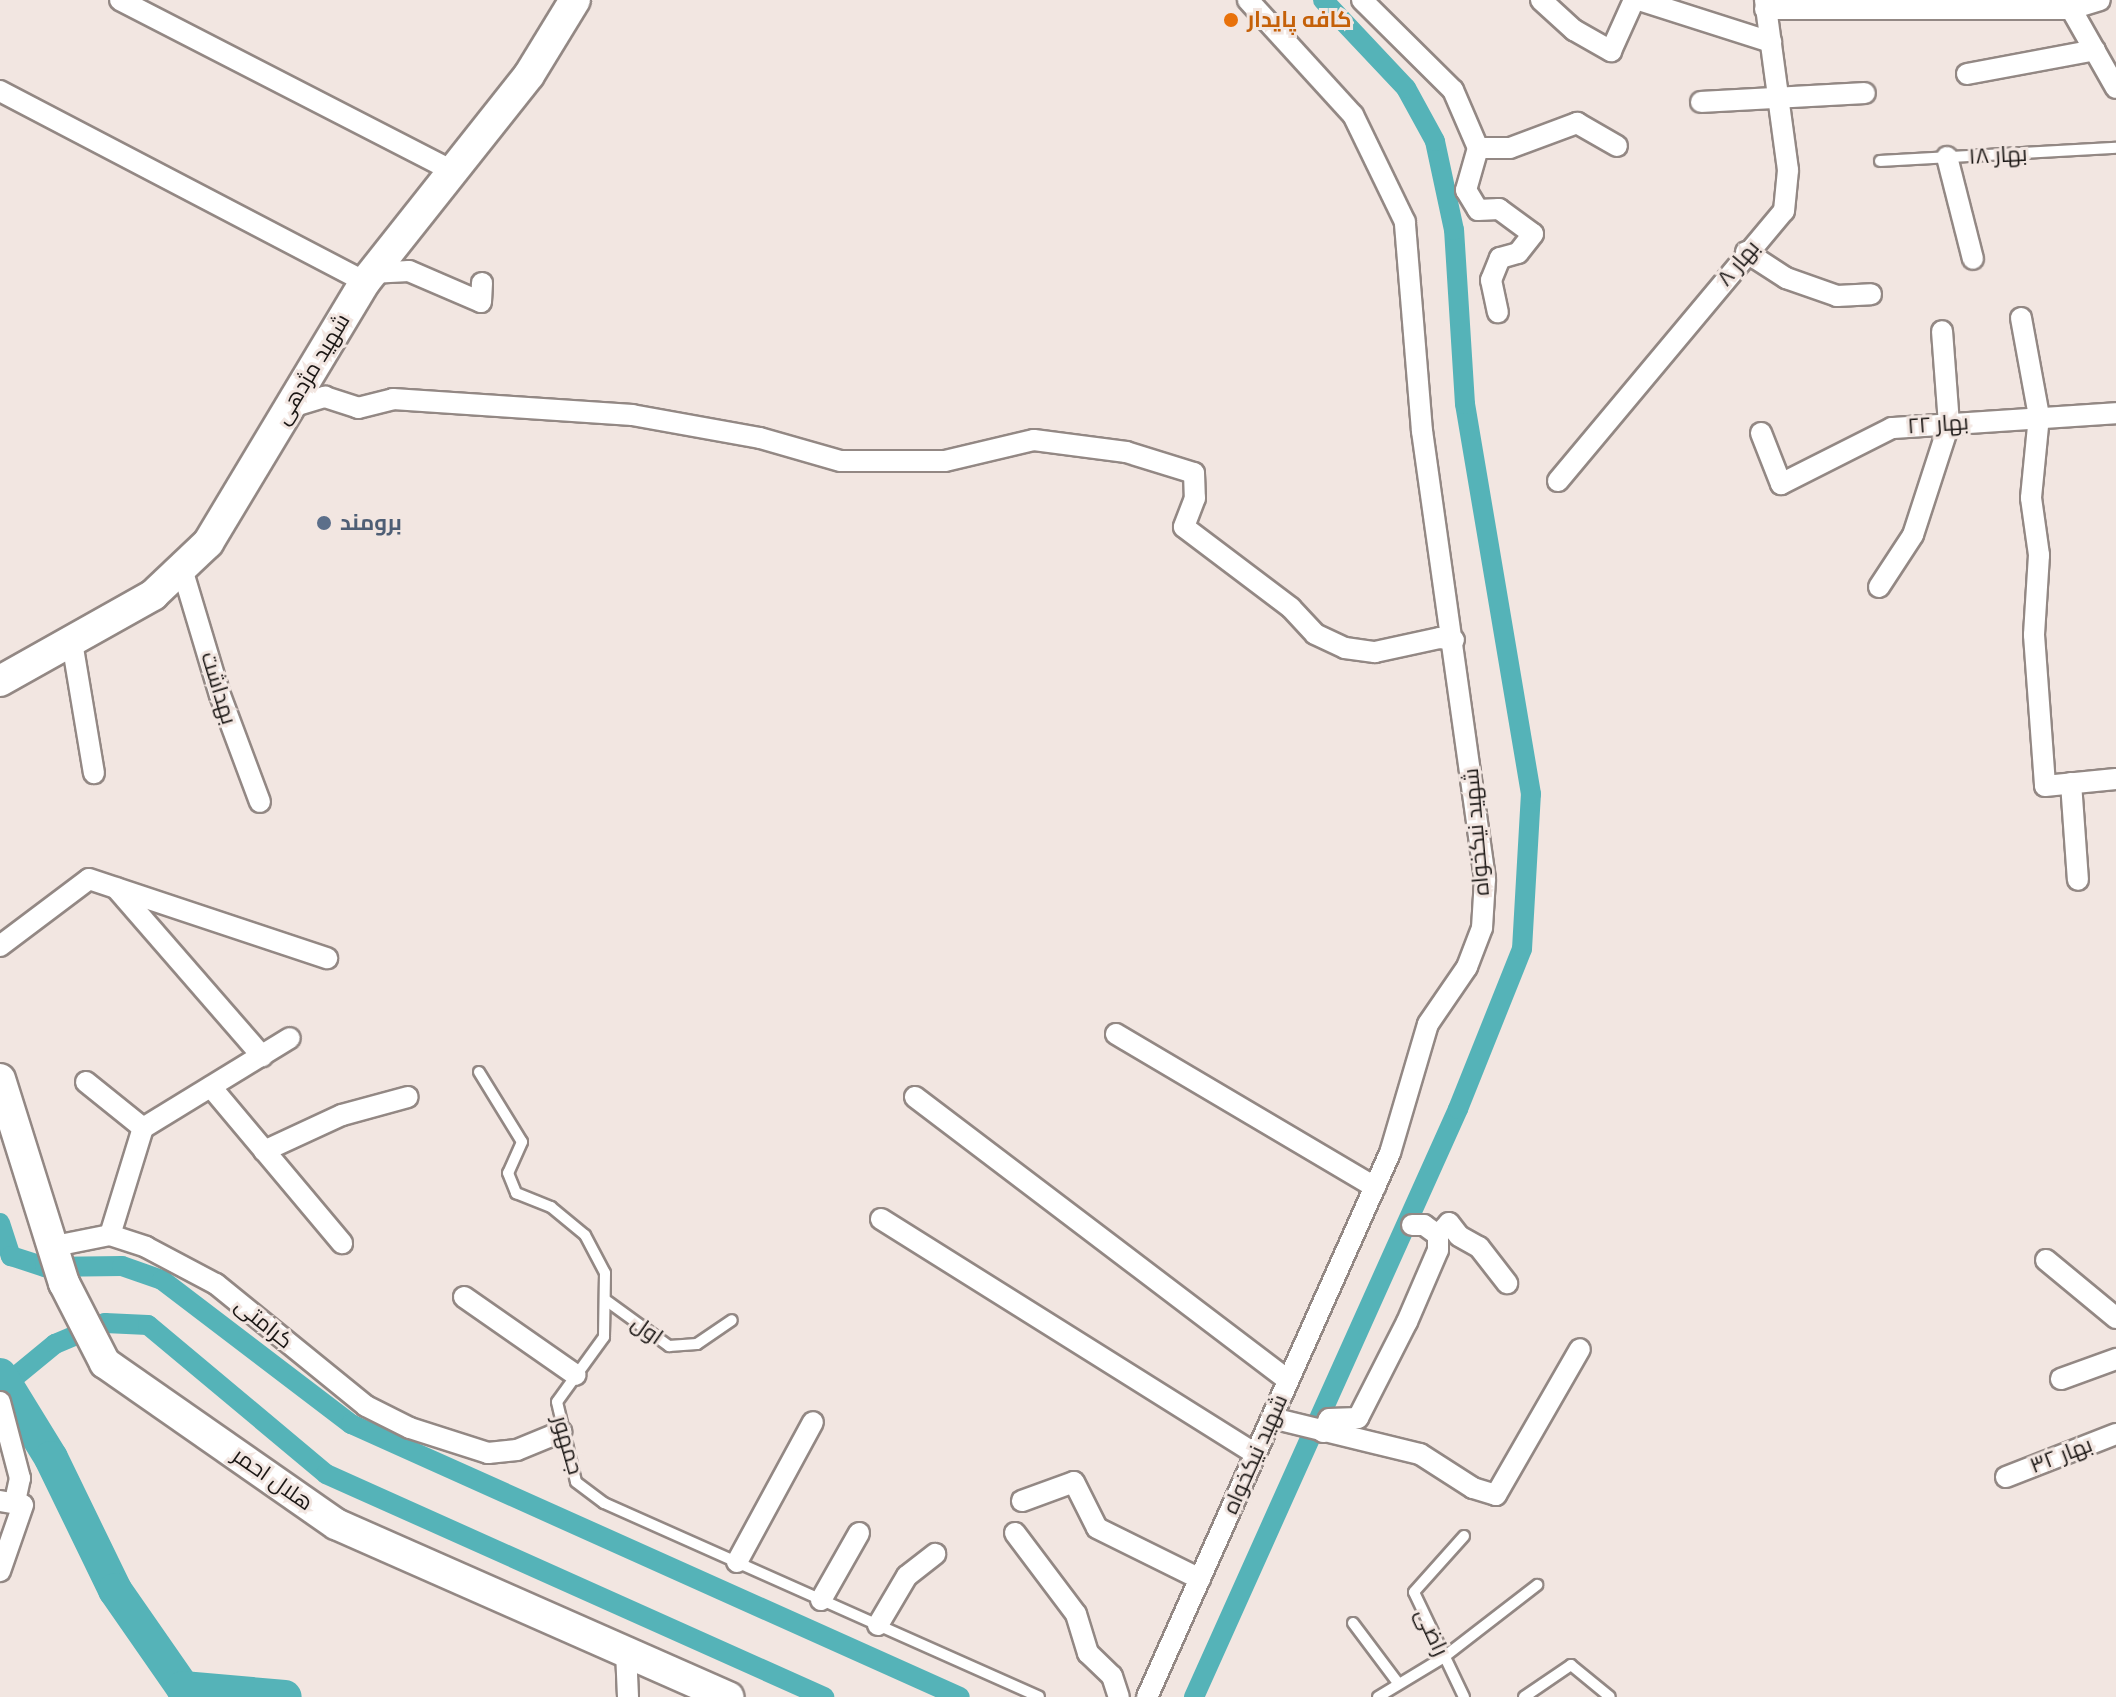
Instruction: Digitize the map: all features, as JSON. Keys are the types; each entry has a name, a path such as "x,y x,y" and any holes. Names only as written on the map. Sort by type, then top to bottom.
{"main road":[{"name":"شهید مژدهی","path":"0,681 72,642 183,572 208,543 368,277 455,172 529,75 575,0"},
{"name":"هلال احمر","path":"0,1079 55,1246 64,1283 93,1346 105,1363 336,1524 729,1697"}],"street":[{"path":"120,0 455,172"},
{"name":"شهید نیکخواه","path":"1147,1697 1390,1153 1428,1024 1467,967 1482,928 1485,879 1454,640 1422,431 1405,222 1353,115 1248,0"},
{"path":"1362,0 1453,90 1478,148 1466,190 1478,210 1499,209 1533,234 1518,253 1500,258 1491,280 1498,312"},
{"path":"1541,0 1574,30 1611,51 1637,0 1771,42"},
{"path":"1765,5 2068,5 2100,0"},
{"name":"بهار ۸","path":"1558,481 1612,423 1746,252 1784,211 1788,170 1765,5"},
{"path":"2068,5 2113,75"},
{"path":"1967,74 2095,50"},
{"path":"0,91 368,277 409,271 481,302 482,283"},
{"path":"1701,102 1777,95 1865,93"},
{"path":"1478,148 1510,148 1577,123 1617,146"},
{"path":"1947,157 1973,259"},
{"path":"1746,252 1786,278 1837,296 1871,294"},
{"path":"2021,318 2039,416 2031,498 2039,555 2034,635 2045,786 2116,779"},
{"path":"1879,587 1913,535 1949,424 1942,331"},
{"path":"288,408 325,397 358,408 393,399 632,415 760,438 841,461 945,461 1034,440 1126,452 1194,473 1195,498 1184,527 1291,608 1315,634 1345,648 1375,652 1440,638 1454,640"},
{"name":"بهار ۲۲","path":"1761,433 1781,484 1892,428 2116,413"},
{"name":"بهداشت","path":"183,572 220,695 260,802"},
{"path":"72,642 94,773"},
{"path":"2071,783 2078,880"},
{"path":"0,946 89,879 327,958"},
{"path":"116,888 262,1056"},
{"path":"1116,1034 1375,1187"},
{"path":"55,1246 110,1235 143,1128 290,1038"},
{"path":"86,1082 143,1128"},
{"path":"211,1087 342,1243"},
{"path":"264,1151 342,1115 408,1097"},
{"path":"915,1097 1288,1380"},
{"path":"881,1219 1255,1454"},
{"path":"1315,1430 1329,1419 1358,1418 1438,1250 1438,1235 1449,1223 1459,1236 1479,1247 1507,1283"},
{"path":"1412,1225 1424,1225 1438,1235"},
{"name":"کرامتی","path":"110,1235 206,1278 366,1406 410,1428 488,1453 517,1450 561,1432"},
{"path":"2046,1260 2116,1318"},
{"path":"464,1297 576,1375"},
{"path":"1272,1418 1420,1454 1473,1488 1496,1495 1580,1349"},
{"path":"2061,1379 2116,1359"},
{"path":"0,1402 20,1478 7,1502 23,1505 0,1571"},
{"path":"737,1562 813,1422"},
{"name":"بهار ۳۲","path":"2006,1477 2116,1434"},
{"path":"1022,1501 1074,1482 1097,1528 1200,1579"},
{"path":"821,1600 859,1533"},
{"path":"1015,1533 1076,1614 1088,1653 1112,1676 1119,1697"},
{"path":"878,1625 907,1576 935,1554"},
{"path":"626,1651 628,1697"}],"lane":[{"name":"بهار ۱۸","path":"1880,161 2116,148"},
{"name":"جمهور","path":"479,1072 522,1142 508,1173 516,1193 551,1207 585,1235 605,1273 607,1301 604,1337 557,1402 561,1432 576,1482 604,1503 1039,1697"},
{"name":"اول","path":"607,1301 669,1346 697,1344 732,1320"},
{"name":"راضی","path":"1464,1536 1414,1592 1464,1697"},
{"path":"1378,1697 1444,1657 1537,1585"},
{"path":"1353,1623 1398,1683"},
{"path":"1524,1697 1571,1665 1610,1697"}],"waterway":[{"path":"1194,1697 1458,1109 1522,949 1531,794 1465,404 1454,230 1435,141 1406,88 1323,0"},
{"path":"0,1223 11,1256 45,1267 122,1266 162,1280 351,1424 960,1697"},
{"path":"5,1385 55,1344 105,1323 148,1325 326,1474 824,1697"},
{"path":"0,1375 51,1458 115,1590 183,1688 285,1697"}],"place":[{"name":"کافه پایدار","path":"1231,20"},
{"name":"برومند","path":"324,523"}]}
